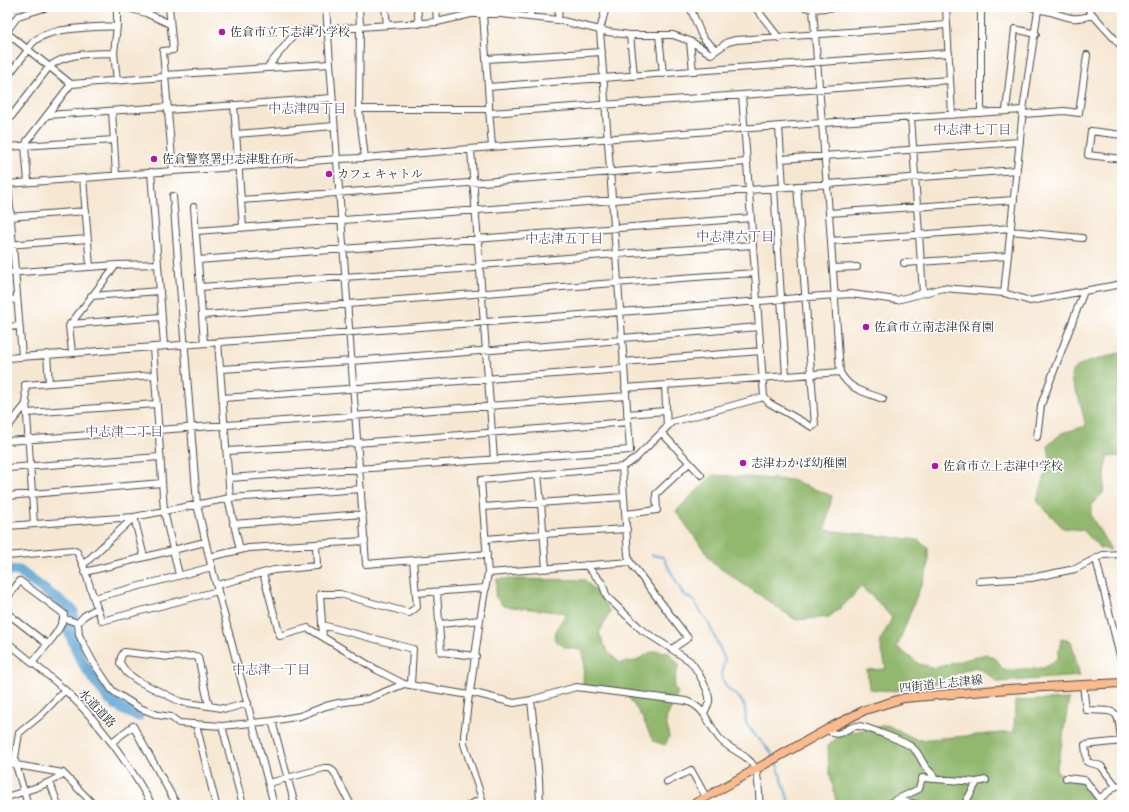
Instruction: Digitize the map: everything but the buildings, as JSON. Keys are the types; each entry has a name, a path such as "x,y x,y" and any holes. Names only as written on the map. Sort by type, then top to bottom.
{"main road":[{"name":"四街道上志津線","path":"692,805 827,729 865,710 904,698 1008,689 1122,683"}],"street":[{"path":"48,7 18,16 7,32 71,84 330,64"},
{"path":"116,81 114,53 117,26 117,7"},
{"path":"131,7 131,9 146,13 170,24"},
{"path":"169,7 173,50 163,51 173,171"},
{"path":"326,7 366,564 487,554"},
{"path":"359,7 359,108 365,158"},
{"path":"385,7 387,25"},
{"path":"417,7 419,24"},
{"path":"436,7 437,22"},
{"path":"471,7 471,14"},
{"path":"501,7 501,14"},
{"path":"530,17 531,7"},
{"path":"558,20 559,7"},
{"path":"229,478 630,450 600,30 606,7"},
{"path":"690,7 704,39 716,50"},
{"path":"755,7 779,38"},
{"path":"805,7 813,9 838,7"},
{"path":"946,7 952,115"},
{"path":"1032,7 1071,19 1093,15"},
{"path":"1087,7 1122,47"},
{"path":"813,9 840,372 853,388 883,399"},
{"path":"1004,293 1023,112 1036,34 1038,10"},
{"path":"981,12 981,113"},
{"path":"268,68 297,31 360,26 419,24 437,22 471,14 501,14 558,20 608,32 630,35 673,35 690,42 711,54 728,42 736,40 947,25"},
{"path":"483,14 492,147"},
{"path":"7,77 28,50 30,45 45,35 57,30 117,26"},
{"path":"1006,111 1015,29 1036,34"},
{"path":"630,35 634,76"},
{"path":"660,35 663,74"},
{"path":"690,42 693,71"},
{"path":"486,59 602,52"},
{"path":"7,122 56,61 74,56 114,53"},
{"path":"488,87 949,53"},
{"path":"22,356 10,244 8,184 151,172 365,158 492,147 912,117 1006,111 1064,111 1079,113 1086,55"},
{"path":"359,108 489,111 606,105 950,80"},
{"path":"28,182 25,146 71,84"},
{"path":"1122,84 1122,89"},
{"path":"742,95 764,397 769,403 812,427 815,425 812,374 797,186"},
{"path":"47,115 168,109 332,98"},
{"path":"234,105 243,228"},
{"path":"112,111 116,175"},
{"path":"912,117 923,294"},
{"path":"236,134 334,126"},
{"path":"780,127 783,188"},
{"path":"1122,135 1091,131 1088,155 1122,159"},
{"path":"7,147 114,140"},
{"path":"781,160 1020,142"},
{"path":"471,150 494,459"},
{"path":"241,200 747,162"},
{"path":"196,231 1017,170"},
{"path":"151,172 164,345"},
{"path":"83,178 90,267"},
{"path":"774,188 786,376"},
{"path":"174,196 190,427 197,504 205,542 274,805"},
{"path":"829,213 1014,200"},
{"path":"194,207 204,342"},
{"path":"9,217 86,211"},
{"path":"198,260 751,218"},
{"path":"831,241 1011,230 1082,238"},
{"path":"10,244 88,239"},
{"path":"200,288 475,268 480,265 616,254 753,245"},
{"path":"904,263 1008,256"},
{"path":"7,273 116,265 158,264"},
{"path":"72,352 70,324 116,265"},
{"path":"833,268 857,267"},
{"path":"202,315 618,282 755,273"},
{"path":"7,358 835,295 851,294 897,300 943,288 1004,293 1030,301 1122,284"},
{"path":"91,296 160,291"},
{"path":"1037,437 1041,404 1084,291"},
{"path":"7,300 17,299"},
{"path":"70,324 162,317"},
{"path":"7,327 19,326"},
{"path":"220,369 352,361 759,327"},
{"path":"218,342 229,478 229,498 233,524 240,550"},
{"path":"153,346 164,511 180,575"},
{"path":"623,362 761,351"},
{"path":"47,354 49,383"},
{"path":"223,398 624,369"},
{"path":"625,388 840,372"},
{"path":"34,524 25,385 154,375"},
{"path":"665,385 665,411 667,427"},
{"path":"7,441 626,396"},
{"path":"469,805 482,799 464,744 469,694 488,573 481,480 622,467 635,459 672,422 764,397"},
{"path":"7,428 27,403"},
{"path":"27,413 156,404"},
{"path":"627,414 665,411"},
{"path":"226,451 358,443 628,422"},
{"path":"662,433 701,476"},
{"path":"7,468 160,457"},
{"path":"626,514 657,510 656,494 689,463"},
{"path":"622,467 628,555 630,562 688,638 672,649"},
{"path":"538,475 546,569"},
{"path":"7,496 162,483"},
{"path":"7,526 134,517 229,498 361,489"},
{"path":"483,507 624,497"},
{"path":"233,524 363,514"},
{"path":"134,517 144,557"},
{"path":"83,565 134,517"},
{"path":"486,539 627,529"},
{"path":"209,557 249,548 365,541"},
{"path":"85,572 205,542"},
{"path":"217,584 281,569 317,566 316,544"},
{"path":"7,556 72,550 76,552 83,565 102,621 218,591"},
{"path":"979,581 1031,578 1075,569 1107,554 1122,554"},
{"path":"1096,559 1122,664"},
{"path":"323,637 320,594 340,594 409,612 417,607 413,560"},
{"path":"488,573 630,562"},
{"path":"586,565 602,583 607,597 642,630 690,661 695,667 707,691 710,701 704,714"},
{"path":"94,598 212,566"},
{"path":"263,573 280,636 308,628 377,670 404,684"},
{"path":"7,598 20,582 64,614 59,628 32,663"},
{"path":"416,593 486,588"},
{"path":"437,592 441,652 476,656"},
{"path":"97,608 81,618 78,624 78,635 106,682 116,694 140,708 171,718 178,723 222,726 272,721 300,716 338,703 367,699 404,684 469,694 514,703 531,700 576,687 686,701 701,709 720,739 750,761 756,769 760,796 759,805"},
{"path":"7,613 47,644"},
{"path":"63,618 78,624"},
{"path":"440,624 480,620"},
{"path":"322,625 413,649 411,684"},
{"name":"水道道路","path":"7,642 65,690 86,712 112,742 152,805"},
{"path":"209,706 198,657 169,657 124,652 121,657 120,663 127,673 138,681 181,702 227,709 248,703"},
{"path":"1083,685 1086,710 1111,710 1116,714 1119,721 1122,741 1085,745 1087,762 1101,766 1119,786 1099,799"},
{"path":"28,805 15,758 19,733 41,715 65,690"},
{"path":"531,700 540,779 540,805"},
{"path":"272,721 295,805"},
{"path":"196,724 216,805"},
{"path":"112,742 133,726 177,805"},
{"path":"222,726 243,805"},
{"path":"827,729 829,732 840,734 854,727 862,726 906,743 914,748 926,767 933,774 934,778"},
{"path":"7,762 16,765 63,773 94,805"},
{"path":"269,783 324,768 330,768 334,772 351,805"},
{"path":"667,782 691,770 706,797"},
{"path":"7,797 50,782 58,778 63,773"},
{"path":"886,805 919,789 922,778 977,782 986,780"},
{"path":"1066,778 1085,780 1104,805"},
{"path":"50,782 58,805"},
{"path":"964,805 977,782"},
{"path":"898,800 920,805"}],"green space":[{"path":"1122,352 1122,456 1107,457 1103,493 1091,505 1091,516 1111,550 1100,548 1083,530 1063,528 1037,501 1050,460 1048,445 1062,433 1086,426 1079,398 1071,381 1072,371 1082,364"},
{"path":"713,475 791,480 832,496 825,530 918,540 928,548 928,567 897,647 919,664 935,668 986,654 997,660 1003,670 1044,668 1058,658 1061,639 1071,641 1080,676 998,682 981,669 975,667 958,673 931,686 891,691 869,689 867,670 886,669 880,641 892,618 877,601 861,587 845,604 829,617 796,620 714,564 676,511"},
{"path":"497,579 585,580 597,592 610,612 599,633 607,651 620,663 636,661 649,653 656,651 668,652 679,665 674,687 678,693 666,719 669,737 665,745 653,741 643,719 624,690 583,685 584,662 581,650 564,647 554,639 558,626 567,613 503,606 495,596"},
{"path":"1069,699 1056,772 1085,783 1095,805 837,805 829,769 828,746 840,735 887,725 918,740 1014,732 1015,701"}],"waterway":[{"path":"652,555 663,557 683,594 693,600 709,624 725,660 721,673 722,679 728,689 741,700 745,707 746,723 749,728 774,757"},
{"path":"7,570 19,571 73,611 73,618 68,629 81,660 109,699 124,710 138,716"},
{"path":"776,761 791,805"}],"place":[{"name":"佐倉市立下志津小学校","path":"222,32"},
{"name":"佐倉警察署中志津駐在所","path":"154,159"},
{"name":"カフェ キャトル","path":"329,174"},
{"name":"佐倉市立南志津保育園","path":"866,327"},
{"name":"志津わかば幼稚園","path":"743,463"},
{"name":"佐倉市立上志津中学校","path":"935,466"}],"district":[{"name":"中志津四丁目","path":"307,108"},
{"name":"中志津七丁目","path":"972,129"},
{"name":"中志津六丁目","path":"735,236"},
{"name":"中志津五丁目","path":"564,238"},
{"name":"中志津二丁目","path":"124,431"},
{"name":"中志津一丁目","path":"271,669"}]}
